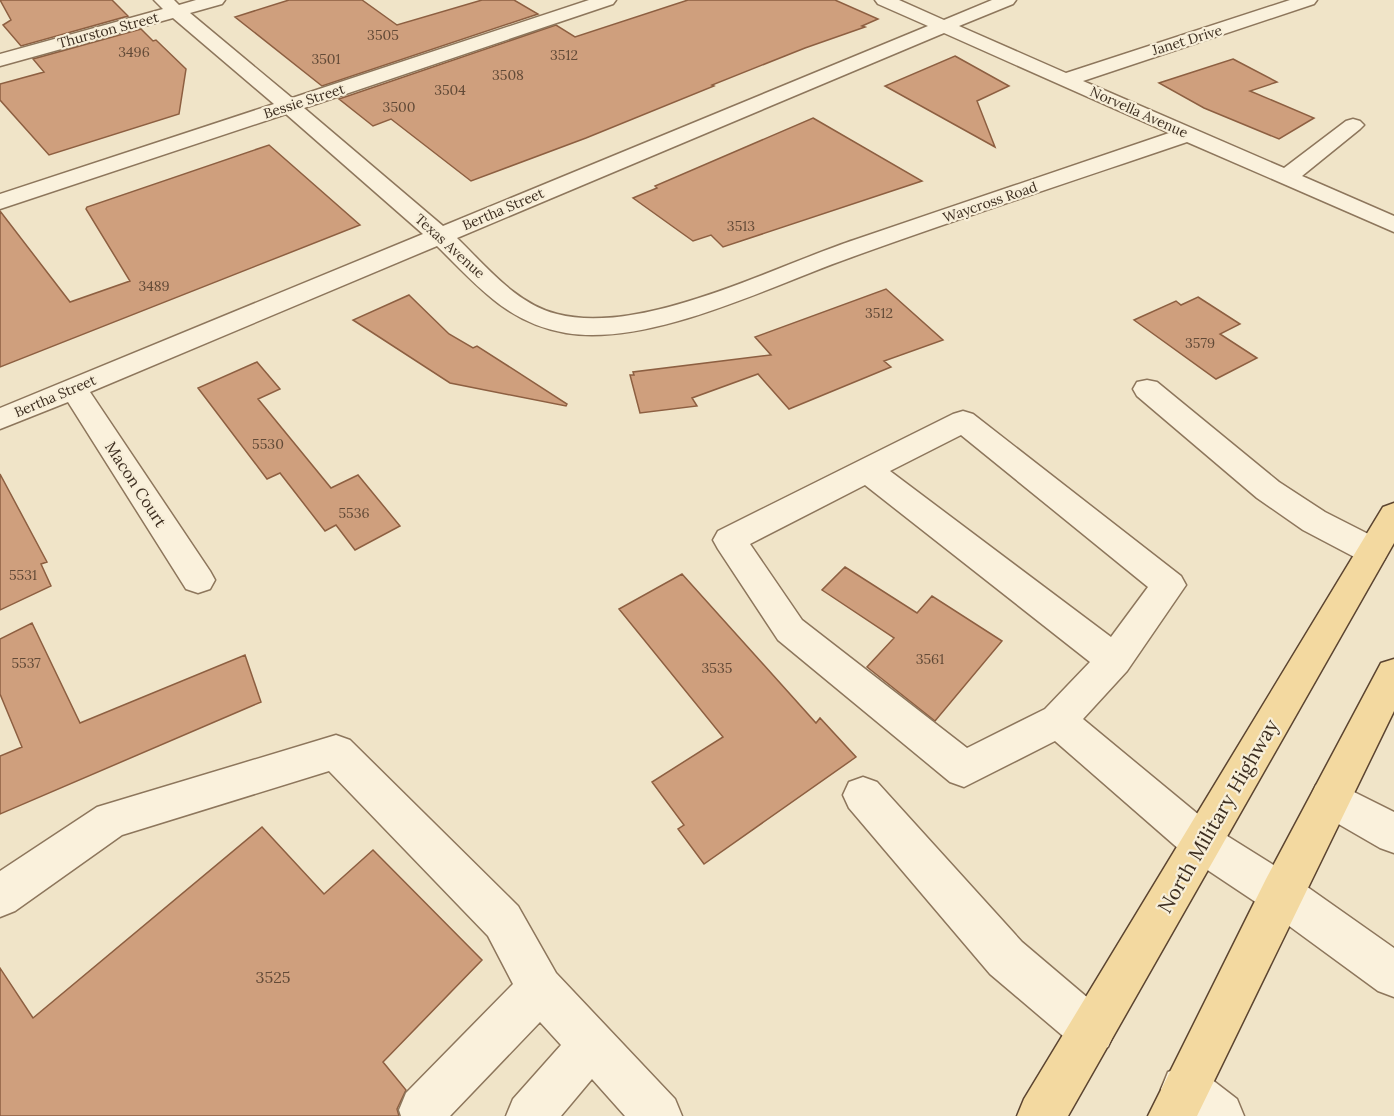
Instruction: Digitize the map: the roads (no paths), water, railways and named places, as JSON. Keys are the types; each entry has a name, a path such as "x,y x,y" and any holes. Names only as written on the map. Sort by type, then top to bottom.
{"main road":[{"name":"North Military Highway","path":"1041,1116 1394,515"},
{"path":"1192,1107 1281,894 1392,681"}],"street":[{"name":"Thurston Street","path":"0,60 170,6 216,0"},
{"name":"Bessie Street","path":"0,202 607,0"},
{"name":"Norvella Avenue","path":"884,0 1394,225"},
{"name":"Bertha Street","path":"0,418 1007,0"},
{"name":"Janet Drive","path":"1065,80 1308,0"},
{"name":"Texas Avenue","path":"170,6 440,236 516,306 538,317 565,324 596,327 621,325 668,316 702,306 792,272"},
{"path":"1286,177 1353,125"},
{"name":"Waycross Road","path":"792,272 1188,134"},
{"name":"Macon Court","path":"73,388 198,580"},
{"path":"1147,389 1268,490 1314,521 1372,551"},
{"path":"963,421 1169,585 1114,660 1058,721 964,769 790,630 729,540 867,470 963,421"},
{"path":"867,470 1114,660"},
{"path":"1058,721 1202,843 1281,894 1394,975"},
{"path":"0,896 111,820 336,752 502,921 540,989 658,1116"},
{"path":"863,795 1006,958 1092,1031"},
{"path":"1330,798 1394,834"},
{"path":"423,1110 540,989"},
{"path":"530,1116 591,1045"}]}
